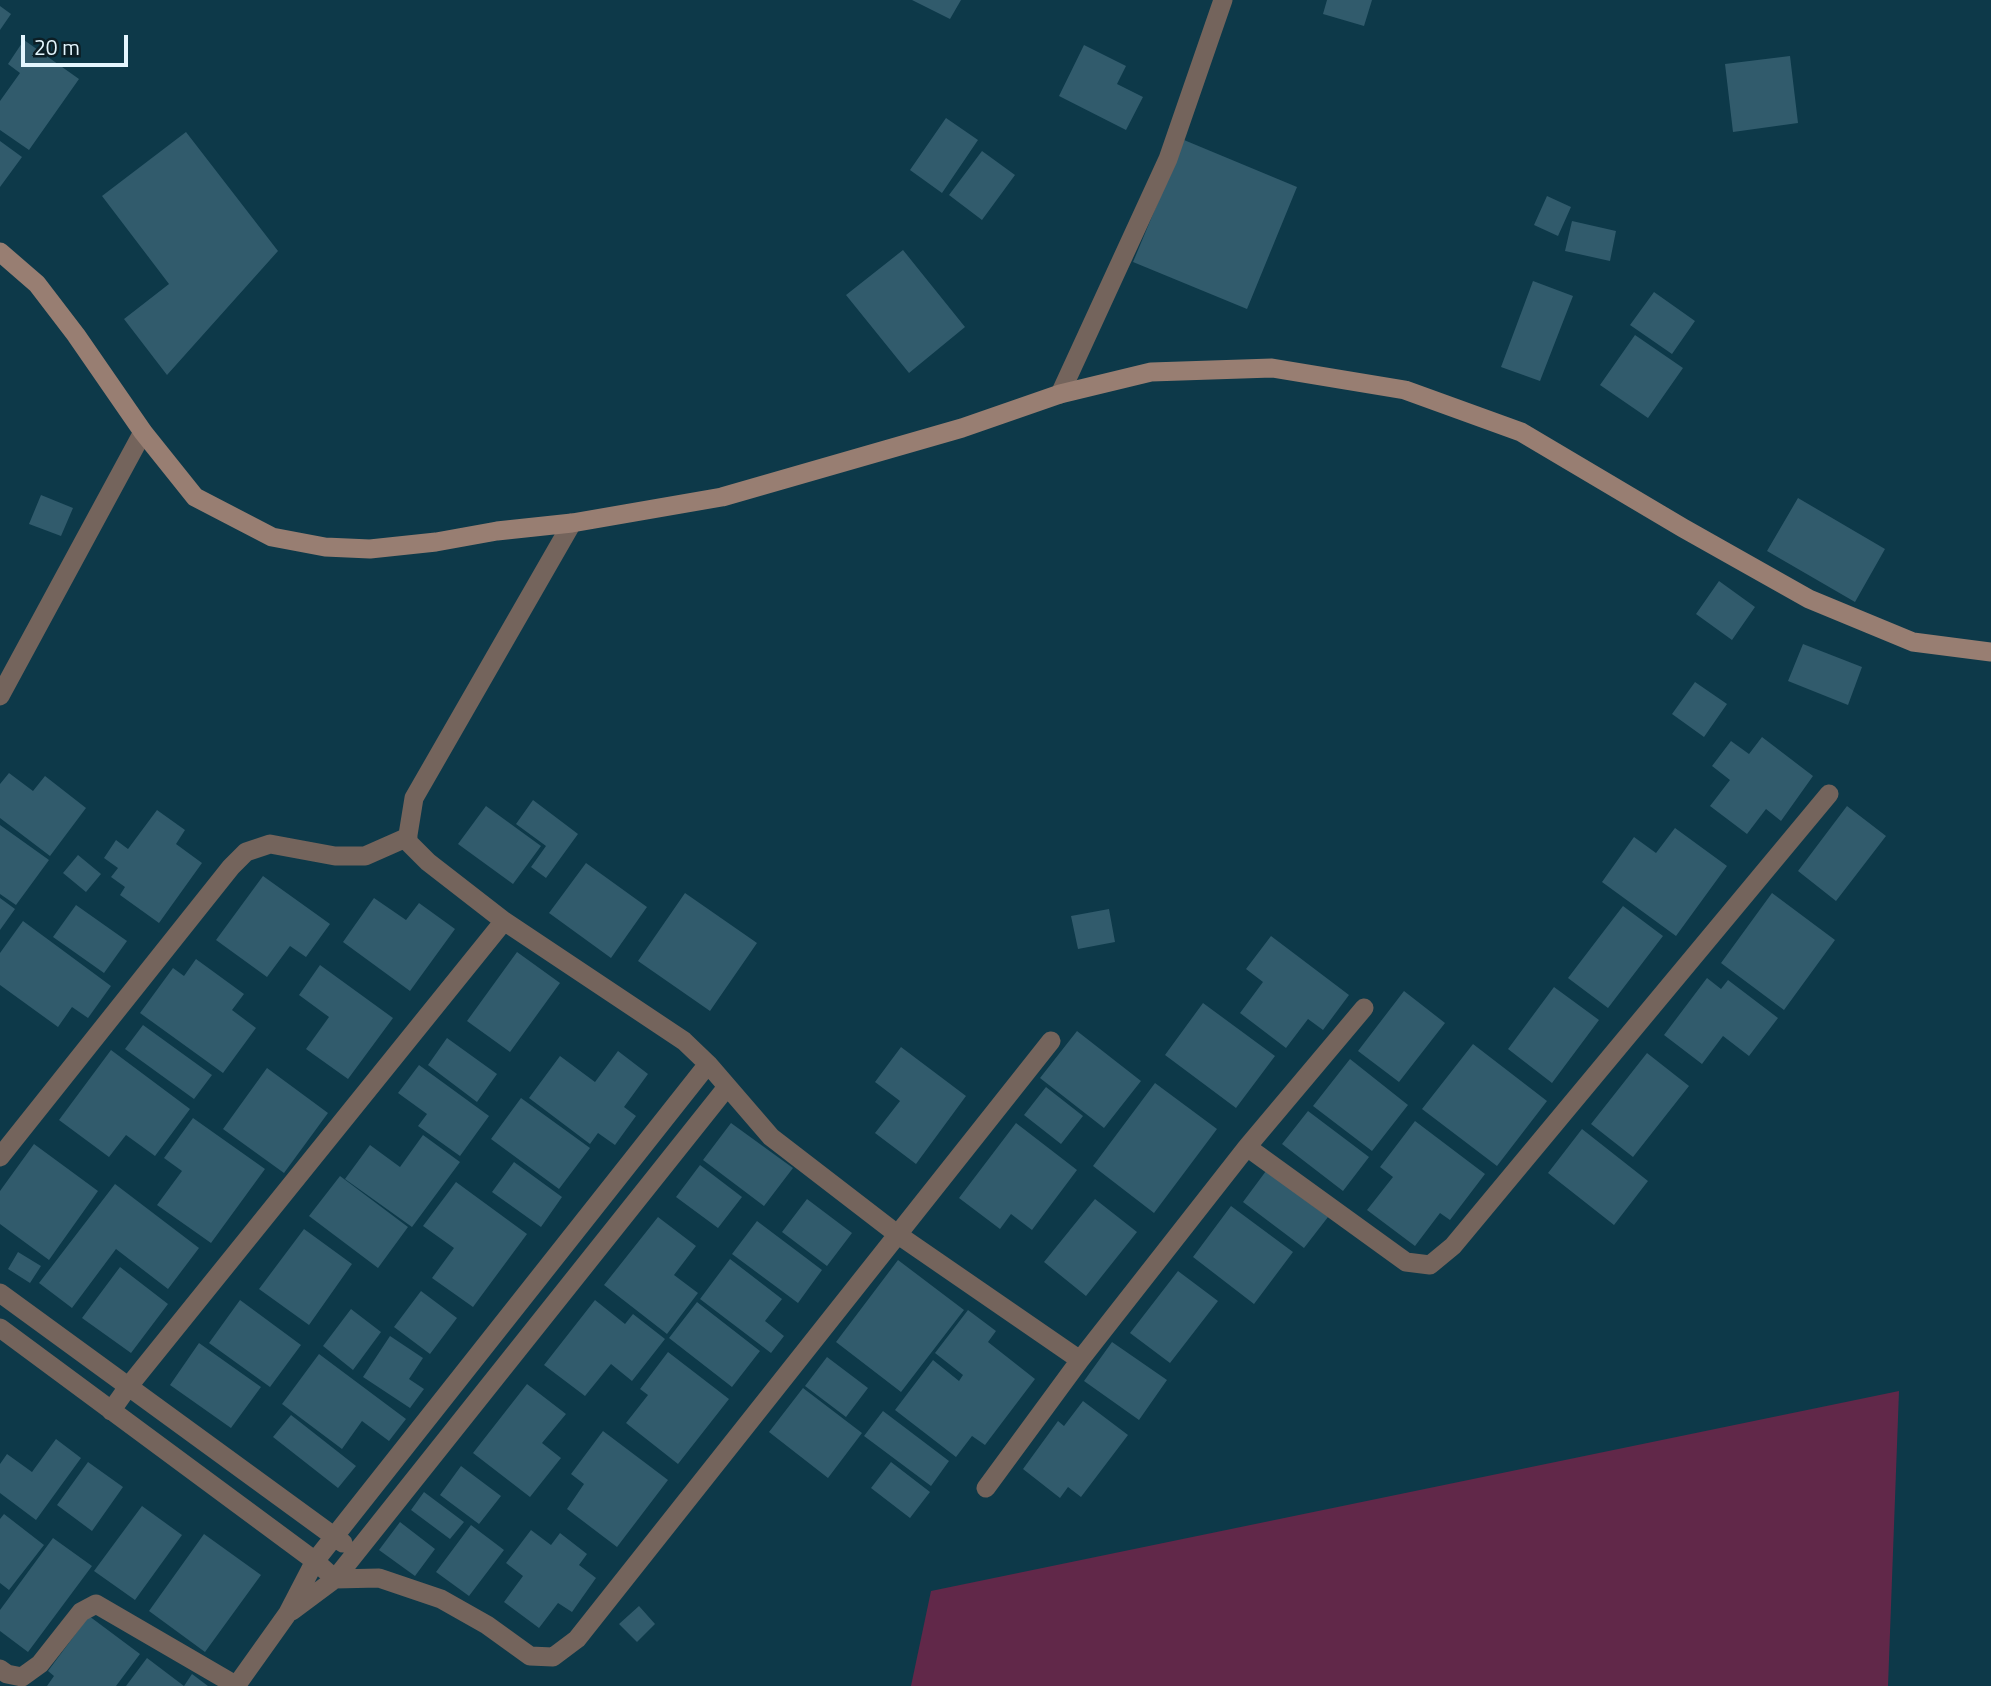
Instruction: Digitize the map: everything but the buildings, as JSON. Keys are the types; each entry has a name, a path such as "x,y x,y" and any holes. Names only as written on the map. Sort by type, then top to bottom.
{"main road":[{"path":"0,252 37,284 144,432 195,496 272,537 325,547 370,549 572,523 722,498 962,428 1060,394 1151,372 1272,368 1405,390 1521,432 1809,599 1913,642 1991,652"}],"street":[{"path":"1060,394 1168,159 1223,0"},
{"path":"0,696 144,432"},
{"path":"572,523 414,798 407,841 428,862 504,921 684,1041 708,1064 771,1137 897,1234 1080,1360"},
{"path":"1247,1147 1406,1262 1430,1265 1452,1246 1829,794"},
{"path":"0,1157 230,867 246,852 270,844 335,856 365,856 408,837"},
{"path":"111,1411 504,921"},
{"path":"986,1488 1080,1360 1247,1147 1364,1008"},
{"path":"0,1328 315,1561 335,1579 379,1578 453,1605 487,1625 530,1656 553,1657 577,1639 1051,1041"},
{"path":"0,1669 7,1674 22,1677 40,1664 81,1612 96,1604 236,1686 288,1613 315,1561 708,1064"},
{"path":"288,1613 335,1579 727,1087"},
{"path":"0,1293 335,1536 356,1553 379,1578"}],"shaded area":[{"path":"1899,1391 1888,1686 911,1686 931,1591"}]}
